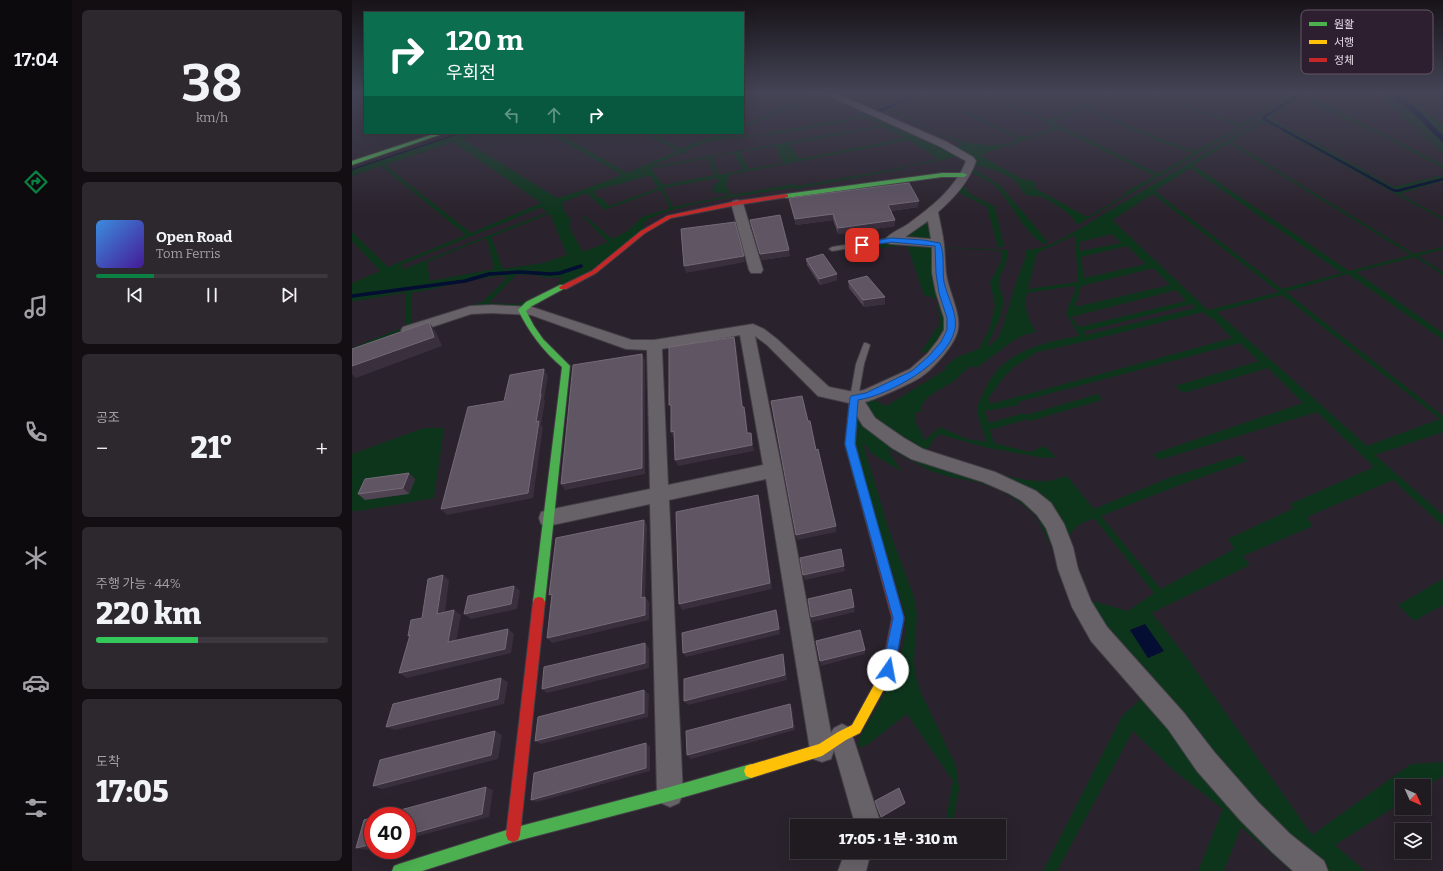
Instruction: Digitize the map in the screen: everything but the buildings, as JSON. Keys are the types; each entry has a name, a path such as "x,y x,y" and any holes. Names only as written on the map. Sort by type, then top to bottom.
{"street":[{"path":"352,163 439,134"},
{"path":"891,240 917,224 944,201 964,175 971,161 964,155 919,134"},
{"path":"522,310 529,304 594,272 643,232 662,220 684,213 737,203 942,175 964,175"},
{"path":"737,203 756,270"},
{"path":"397,335 470,310 498,309 532,311 631,345 654,345 752,329 759,332 772,342 824,392 854,398 868,395 915,373 932,358 944,344 951,330 951,318 942,293 939,273 938,244 932,211"},
{"path":"891,240 938,244"},
{"path":"513,835 566,366 556,359 540,342 522,310"},
{"path":"746,329 773,470 832,743 866,819"},
{"path":"654,345 670,794"},
{"path":"399,871 467,860 513,835 670,794 832,743 856,729 888,670 898,618 850,444 854,398"},
{"path":"854,398 869,422 898,443 917,454 989,477 1014,488 1029,496 1044,509 1054,524 1063,547 1068,569 1083,607 1099,634 1176,721 1206,762 1249,810 1281,844 1314,871"},
{"path":"548,518 659,493 773,470"},
{"path":"852,871 856,859"}],"lane":[{"path":"832,249 891,240"},
{"path":"854,398 860,364 866,345"}],"green space":[{"path":"459,134 474,134 462,139 557,198 622,175 551,134 560,134 627,173 677,151 647,134 654,134 680,149 718,134 728,134 726,135 728,136 778,134 706,142 686,151 687,153 677,154 650,167 833,134 847,134 790,144 799,159 904,138 896,134 911,134 962,157 947,158 904,167 903,169 796,189 792,188 713,201 669,211 653,217 643,224 645,228 592,271 519,306 487,306 416,324 352,351 352,348 406,326 405,293 356,301 352,301 352,297 406,291 465,281 488,275 519,273 549,275 560,274 582,266 550,274 520,271 489,273 466,280 352,295 352,283 380,271 352,241 352,232 388,267 466,235 381,166 352,176 352,170","holes":["909,140 938,159 900,168 797,186 795,184 731,195 726,185 729,175","453,142 541,203 471,233 385,165","775,146 783,163 748,169 740,152","734,153 743,170 719,175 712,157","708,158 715,175 663,185 651,169","648,176 650,176 658,188 609,206 602,198 598,198 594,191","717,178 719,182 714,185 712,190 716,193 727,193 727,196 673,207 663,188","659,190 662,192 670,208 642,217 628,231 612,239 585,216 583,217 608,242 583,252 569,227 571,220 563,209 563,202 587,193 605,210","542,207 548,212 404,269 401,265","550,214 567,255 543,263 503,269 491,237","487,239 494,269 430,281 427,262","516,275 534,275 547,278 562,277 555,288 516,304 489,303","501,276 507,278 482,302 412,323 411,293"]},
{"path":"919,134 929,134 958,146 962,144 939,134 970,143 1002,145 1010,143 1017,138 1008,134 1030,137 1038,134 1045,134 980,155 1022,179 1034,181 1036,184 1035,188 1087,217 1154,176 1068,134 1077,134 1158,174 1193,153 1142,134 1149,134 1195,151 1227,134 1232,134 1077,225 1072,217 1051,202 1042,197 1027,195 1015,181 991,169 975,166 975,162"},
{"path":"1238,134 1244,134 1232,142 1414,254 1443,247 1443,249 1418,256 1443,272 1443,275 1415,257 1356,272 1443,333 1443,340 1347,274 1286,292 1443,416 1443,432 1375,455 1443,515 1443,526 1393,480 1307,517 1313,526 1243,556 1250,565 1152,613 1187,658 1312,835 1411,764 1443,762 1443,776 1431,784 1431,779 1395,779 1395,806 1335,845 1365,871 1324,871 1267,816 1213,759 1111,639 1098,622 1079,585 1092,601 1128,611 1154,593 1095,519 1084,522 1076,527 1070,535 1066,545 1051,512 1036,497 997,477 930,455 909,446 890,436 875,425 867,412 869,397 908,378 924,367 941,352 953,334 955,315 944,283 941,247 1007,250 1007,261 999,278 1003,297 1001,315 987,348 998,338 1002,329 1025,258 1025,250 1045,246 1056,241","holes":["1229,143 1411,255 1349,271 1193,165","1190,168 1342,273 1282,289 1155,191","1153,194 1279,292 1208,310 1112,220","1112,234 1121,243 1080,251 1080,242","1076,236 1078,272 1077,282 1028,289 1037,253","1127,246 1146,264 1084,278 1081,257","952,248 1001,251 1001,262 990,282 995,305 990,327 979,349 957,357 945,367 945,370 886,406 874,400 881,394 930,369 950,348 959,324 955,301 948,291 944,249","1150,269 1154,269 1170,285 1075,307 1081,286","1073,286 1076,288 1066,313 1079,336 1038,345 1026,350 1003,364 994,374 979,401 977,410 987,442 967,439 940,427 925,440 915,421 915,412 921,412 922,406 929,397 950,384 969,367 978,367 1014,340 1024,335 1036,332 1026,309 1027,293","1176,290 1186,301 1079,327 1071,317","1282,295 1440,419 1367,446 1217,312","1192,304 1195,308 1086,335 1083,332","1203,312 1211,317 1232,338 991,404 988,399 1003,378 1014,367 1037,352","1240,343 1259,361 1175,386 1183,393 1268,368 1303,403 1153,454 1159,460 1317,412 1374,467 1290,504 1294,508 1228,539 1234,549 1161,589 1101,516 1177,486 1247,461 1241,455 1171,477 1094,509 1067,476 1049,481 1021,479 988,471 927,450 938,434 988,448 1044,458 1056,457 1045,446 1030,452 994,443 990,430 1028,419 1030,421 1102,400 1098,394 1026,415 1024,413 989,423 985,411 1019,405 1018,402","1145,624 1164,651 1148,658 1130,630"]},
{"path":"1286,134 1290,134 1394,191 1443,179 1443,181 1400,194 1443,218 1443,220"},
{"path":"1292,134 1298,134 1394,187 1443,175 1443,178 1397,190"},
{"path":"1377,134 1383,134 1443,165 1443,168"},
{"path":"1421,134 1424,134 1443,151 1443,154"},
{"path":"1427,134 1434,134 1443,143 1443,149"},
{"path":"974,169 1001,186 1048,242 1043,244 1029,232 996,187 972,173"},
{"path":"963,185 970,194 995,207 1004,247 998,247 987,207 961,194 958,190"},
{"path":"932,215 932,240 897,239"},
{"path":"892,243 933,246 946,328 934,350 920,353 940,324 937,299 924,295 907,245 845,252 845,250"},
{"path":"857,407 868,425 883,439 900,449 920,458 1001,485 1019,494 1035,506 1045,518 1052,532 1079,607 1103,644 1188,747 1241,807 1306,871 1291,871 1241,827 1224,871 1198,871 1223,809 1172,769 1133,731 1057,871 1043,871 1122,716 1141,699 1102,651 1077,612 1054,552 1036,516 1019,502 1002,491 977,482 931,471 887,448 902,472 871,453 862,441 889,530 914,597 917,615 914,662 917,681 922,695 956,766 959,789 953,819 946,819 953,781 907,714 867,745 858,748 859,739 886,691 897,666 905,634 905,615 853,442 854,410"},
{"path":"424,428 444,428 434,498 352,511 352,454"},
{"path":"1443,579 1443,605 1414,621 1398,605"}],"water":[{"path":"456,134 459,134 352,170"},
{"path":"1434,134 1441,134 1443,136 1443,143"},
{"path":"1145,624 1164,651 1148,658 1130,630"}],"waterway":[{"path":"1291,134 1393,190 1397,191 1443,179"},
{"path":"352,296 465,281 489,274 520,272 550,274 560,273 581,266"}],"traffic: fast":[{"path":"352,163 439,134"},
{"path":"786,196 942,175 964,175"},
{"path":"539,602 566,366 541,341 530,326 522,310 529,304 563,287"},
{"path":"854,398 850,444 862,488"},
{"path":"399,871 513,835 751,771"}],"traffic: slow":[{"path":"751,771 822,750 842,736 856,729 884,678"}],"traffic: jam":[{"path":"563,287 594,272 643,232 669,217 737,203 786,196"},
{"path":"862,488 898,618 888,670 884,678"},
{"path":"513,835 539,602"}],"route":[{"path":"862,245 891,240 938,244 939,273 942,293 951,318 951,330 944,344 932,358 915,373 868,395 854,398 850,444 898,618 888,670"}]}
